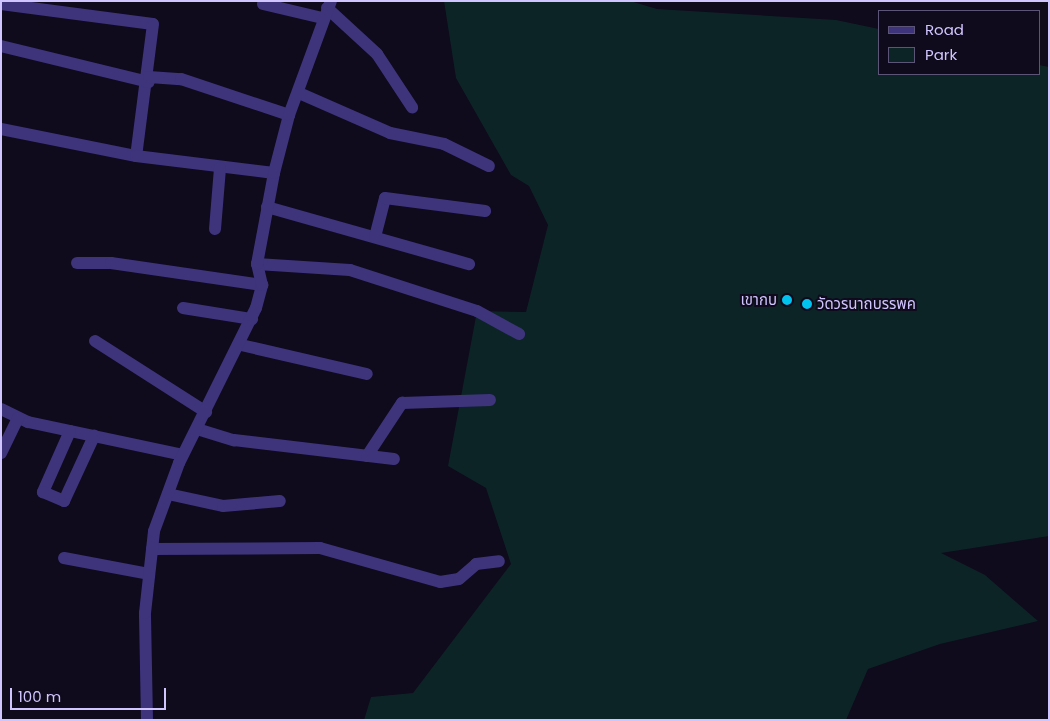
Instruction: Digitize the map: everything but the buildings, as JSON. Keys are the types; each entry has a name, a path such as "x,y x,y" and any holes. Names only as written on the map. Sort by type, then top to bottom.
{"street":[{"path":"1,4 148,20 155,28 149,80 136,156"},
{"path":"263,4 327,9 377,54 412,107"},
{"path":"147,720 145,613 152,549 168,494 184,455 241,345 252,319 262,285 257,264 274,173 289,115 299,93 327,9"},
{"path":"1,46 149,80 182,79 289,115"},
{"path":"299,93 390,133 444,144 490,166"},
{"path":"1,129 136,156 220,168 274,173"},
{"path":"215,229 220,168"},
{"path":"375,237 385,198 485,210"},
{"path":"267,207 469,264"},
{"path":"77,263 111,262 262,285"},
{"path":"257,264 350,270 478,311 519,334"},
{"path":"183,308 252,319"},
{"path":"95,341 206,412"},
{"path":"241,345 367,374"},
{"path":"367,456 402,403 490,400"},
{"path":"1,409 18,418 184,455"},
{"path":"1,453 18,418"},
{"path":"197,430 234,440 394,459"},
{"path":"70,431 43,492 64,501 94,436"},
{"path":"168,494 224,506 280,501"},
{"path":"152,549 320,548 440,582 459,579 476,564 498,561"},
{"path":"64,558 149,574"}],"green space":[{"path":"444,1 630,1 657,9 836,20 878,29 878,75 1040,75 1040,65 1049,67 1049,536 941,553 985,575 1038,621 940,644 868,669 846,720 364,720 371,697 413,693 511,564 486,488 448,466 477,311 526,312 548,225 529,186 511,175 456,78"}],"place":[{"name":"เขากบ","path":"787,300"},
{"name":"วัดวรนาถบรรพค","path":"807,304"}]}
